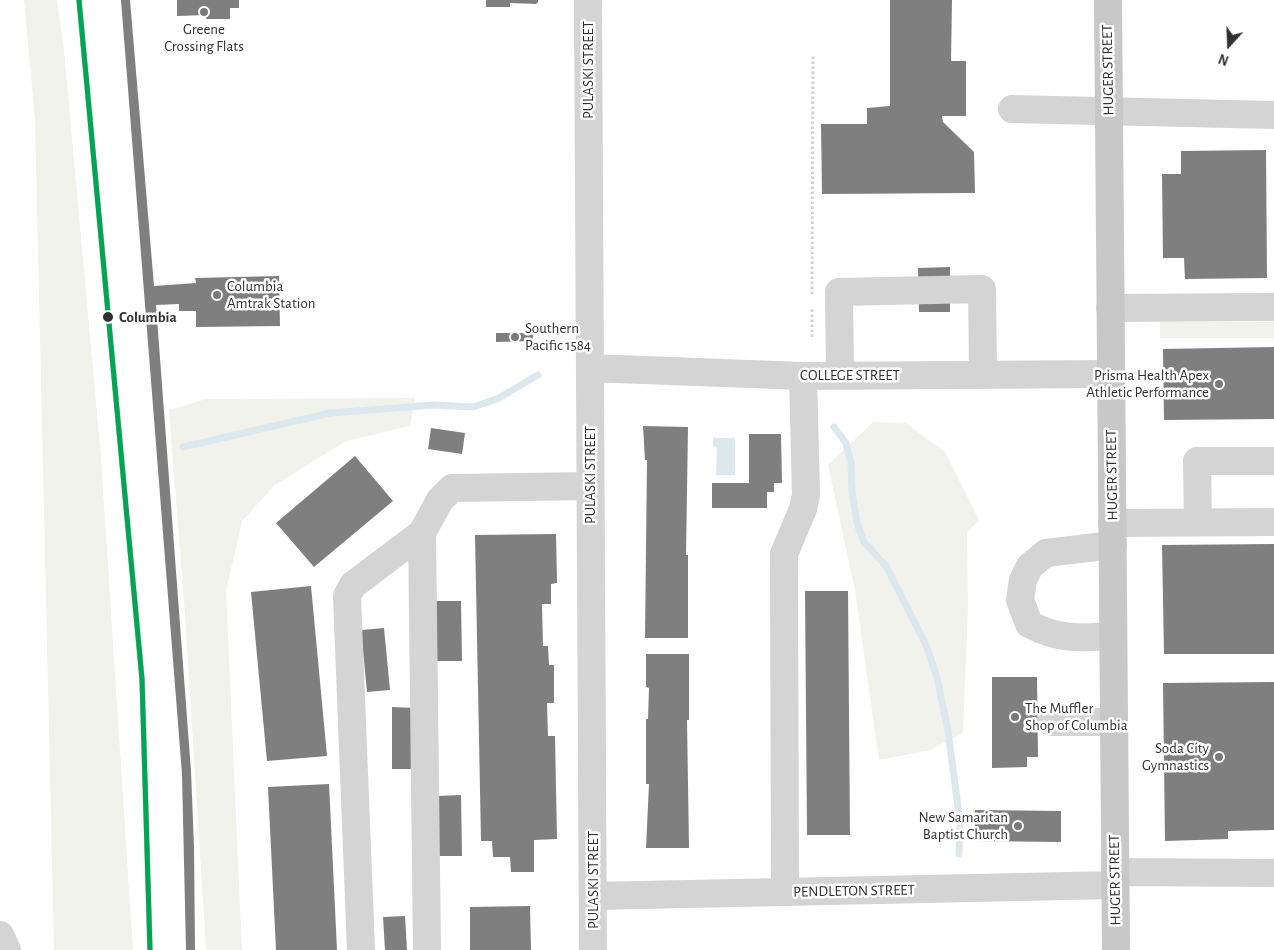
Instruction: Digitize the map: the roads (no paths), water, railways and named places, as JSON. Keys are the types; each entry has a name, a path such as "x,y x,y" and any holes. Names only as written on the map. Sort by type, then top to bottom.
{"main road":[{"name":"HUGER STREET","path":"1108,0 1116,950"}],"street":[{"name":"PULASKI STREET","path":"588,0 593,950"},
{"path":"1012,109 1274,115"},
{"path":"840,375 839,292 982,289 983,375"},
{"path":"1110,308 1274,308"},
{"name":"COLLEGE STREET","path":"590,368 803,376 1111,374"},
{"path":"784,892 784,554 803,509 806,495 803,376"},
{"path":"1198,522 1196,461 1274,460"},
{"path":"361,950 348,596 352,585 422,533 440,500 452,488 590,486"},
{"path":"1113,636 1069,638 1042,631 1029,624 1020,600 1023,580 1030,566 1046,553 1112,534 1198,522 1274,522"},
{"path":"422,533 426,950"},
{"path":"1051,722 1114,722"},
{"name":"PENDLETON STREET","path":"593,896 784,892 1274,873"}],"waterway":[{"path":"183,447 330,413 433,405 473,407 497,399 538,375"},
{"path":"834,427 846,443 851,464 852,492 857,523 864,542 886,566 926,645 937,677 948,731 960,822 959,854"}],"railway":[{"path":"79,0 142,679 150,950"}],"place":[{"name":"Greene Crossing Flats","path":"204,12"},
{"name":"Columbia Amtrak Station","path":"217,295"},
{"name":"Columbia","path":"108,317"},
{"name":"Southern Pacific 1584","path":"515,337"},
{"name":"Prisma Health Apex Athletic Performance","path":"1219,384"},
{"name":"The Muffler Shop of Columbia","path":"1015,717"},
{"name":"Soda City Gymnastics","path":"1219,757"},
{"name":"New Samaritan Baptist Church","path":"1018,826"}]}
